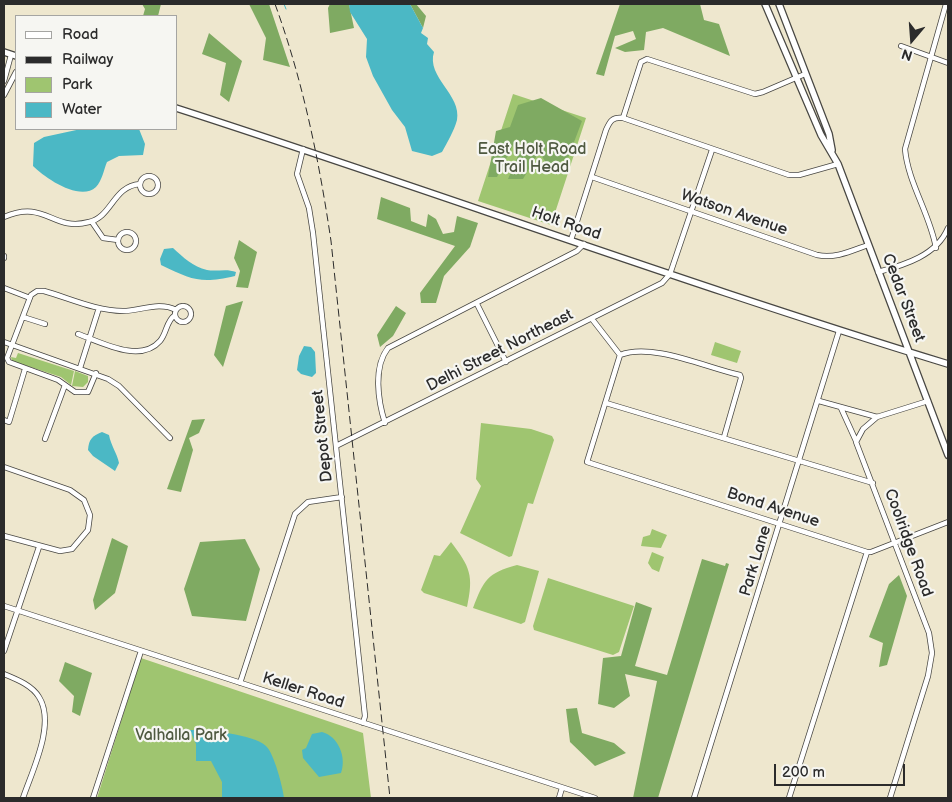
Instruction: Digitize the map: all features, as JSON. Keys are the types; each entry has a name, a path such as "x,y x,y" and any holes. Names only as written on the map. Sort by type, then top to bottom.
{"main road":[{"path":"765,4 817,125 832,152"},
{"path":"778,4 824,123 832,152"},
{"path":"771,18 780,33 789,32"},
{"path":"4,52 14,56"},
{"name":"Holt Road","path":"178,109 303,149 839,332 948,364"},
{"name":"Cedar Street","path":"832,152 948,455"}],"street":[{"path":"936,248 934,234 908,163 905,149 946,4"},
{"path":"902,46 948,63"},
{"path":"4,81 14,56"},
{"path":"623,118 641,62 647,58 755,94 805,74"},
{"path":"4,95 15,74"},
{"path":"571,240 610,122 615,118 623,118 789,175 799,175 838,164"},
{"name":"Depot Street","path":"303,149 297,174 311,218 338,445 365,716 363,724"},
{"path":"670,274 712,150"},
{"name":"Watson Avenue","path":"592,177 823,257 841,255 868,245"},
{"path":"4,218 17,212 29,210 65,224 92,222 101,216 125,188 140,184"},
{"path":"92,222 102,238 118,240"},
{"path":"878,272 899,266 936,248 948,228"},
{"path":"385,423 380,401 380,363 388,348 577,251 584,244"},
{"name":"Delhi Street Northeast","path":"338,445 662,283 670,274"},
{"path":"4,288 30,298"},
{"path":"78,334 133,352 143,351 159,342 170,319 176,313 164,306 122,311 99,308 44,291 37,291 30,298 7,360 25,369 58,380 75,392 88,392 96,373"},
{"path":"477,304 506,362"},
{"path":"80,368 99,308"},
{"path":"23,317 45,324"},
{"path":"592,319 620,355"},
{"name":"Park Lane","path":"694,798 801,461 839,332"},
{"path":"4,342 96,373 119,386 170,438"},
{"path":"620,355 635,351 655,353 740,375 741,378 724,437"},
{"path":"620,355 606,403 873,483"},
{"path":"4,420 9,422 25,369"},
{"path":"46,439 65,385"},
{"path":"819,401 877,417"},
{"path":"856,442 862,429 877,417 928,401"},
{"name":"Bond Avenue","path":"606,403 588,462 867,552"},
{"name":"Coolridge Road","path":"841,408 873,483 929,633 932,653 928,676 890,798"},
{"path":"4,467 70,490 84,500 90,515 88,530 81,541 72,549 60,551 39,547 4,536"},
{"path":"240,683 295,514 308,502 342,497"},
{"path":"789,798 867,552 948,522"},
{"path":"4,651 39,547"},
{"name":"Keller Road","path":"4,606 595,798"},
{"path":"93,798 141,651"},
{"path":"4,674 33,690 40,698 46,721 23,798"},
{"path":"559,798 562,788"}],"green space":[{"path":"142,4 161,4 158,15 143,15 145,9"},
{"path":"249,4 269,4 290,67 263,60 266,38"},
{"path":"330,4 349,4 354,28 330,33 328,8"},
{"path":"410,4 416,4 426,16 423,28"},
{"path":"620,4 700,4 704,20 719,24 730,56 663,28 646,32 644,50 625,52 615,48 636,39 633,31 615,36 604,76 596,74"},
{"path":"209,33 242,61 229,102 220,95 226,63 202,54"},
{"name":"East Holt Road Trail Head","path":"513,94 586,118 551,225 478,201"},
{"path":"541,98 582,121 568,158 549,167 539,152 523,179 508,179 523,144 516,139 497,177 488,177 496,131 510,127 518,105"},
{"path":"381,197 410,208 411,221 426,227 428,214 436,219 443,234 454,232 457,216 478,223 470,247 444,276 436,303 421,303 420,293 455,246 377,219"},
{"path":"239,240 257,252 248,288 236,287 240,271 234,258"},
{"path":"243,301 223,367 214,355 226,306"},
{"path":"396,306 406,313 393,336 380,347 377,335"},
{"path":"715,342 741,351 737,363 711,355"},
{"path":"18,353 74,371 71,385 61,377 12,361 11,357 16,358"},
{"path":"75,371 88,376 88,382 83,387 72,386"},
{"path":"205,419 199,433 189,438 193,450 181,492 167,489 192,420"},
{"path":"481,423 531,429 552,436 554,440 533,504 528,503 512,556 509,557 460,533 481,486 476,479"},
{"path":"652,529 667,535 661,548 641,546 643,537 650,535"},
{"path":"112,538 128,546 115,593 95,610 93,600"},
{"path":"245,539 260,569 246,621 192,616 184,589 200,542"},
{"path":"451,542 469,572 470,587 467,607 424,593 421,590 434,555 440,556"},
{"path":"652,552 664,557 659,572 652,569 648,563"},
{"path":"702,559 725,566 726,563 729,564 658,798 633,798 657,681 625,674 630,696 614,708 598,704 603,658 621,656 636,602 652,608 635,666 667,675"},
{"path":"517,565 539,571 525,622 521,624 473,608 480,591 488,579 499,571"},
{"path":"899,575 907,596 887,665 879,667 883,643 869,637 889,584"},
{"path":"548,578 634,606 619,652 613,655 534,630 533,626"},
{"name":"Valhalla Park","path":"141,658 363,733 371,798 97,798"},
{"path":"65,662 92,673 80,716 72,712 74,696 59,681"},
{"path":"577,708 582,733 614,743 626,753 595,766 570,742 566,709"}],"water":[{"path":"349,4 410,4 423,28 421,33 428,38 427,44 434,52 435,70 450,94 457,111 456,124 442,152 432,156 412,151 405,127 392,110 373,76 366,57 367,39 350,12"},
{"path":"76,130 139,130 145,144 143,155 119,156 107,162 96,187 89,191 81,192 63,187 33,166 34,143 44,137"},
{"path":"173,248 197,267 232,271 236,272 235,276 213,280 197,279 161,265 160,259 164,249"},
{"path":"304,346 311,347 315,352 316,373 312,377 301,374 297,370 299,356"},
{"path":"102,432 109,435 118,459 119,463 115,471 93,456 88,450 92,438"},
{"path":"190,730 219,732 251,738 266,746 275,763 284,798 222,798 222,782 211,761 196,761 196,744"},
{"path":"322,732 333,738 340,748 343,760 341,773 319,777 303,758 302,750 306,748 312,734"}],"waterway":[{"path":"284,4 286,9"}],"railway":[{"path":"275,4 302,91 321,181 331,241 390,798"}]}
